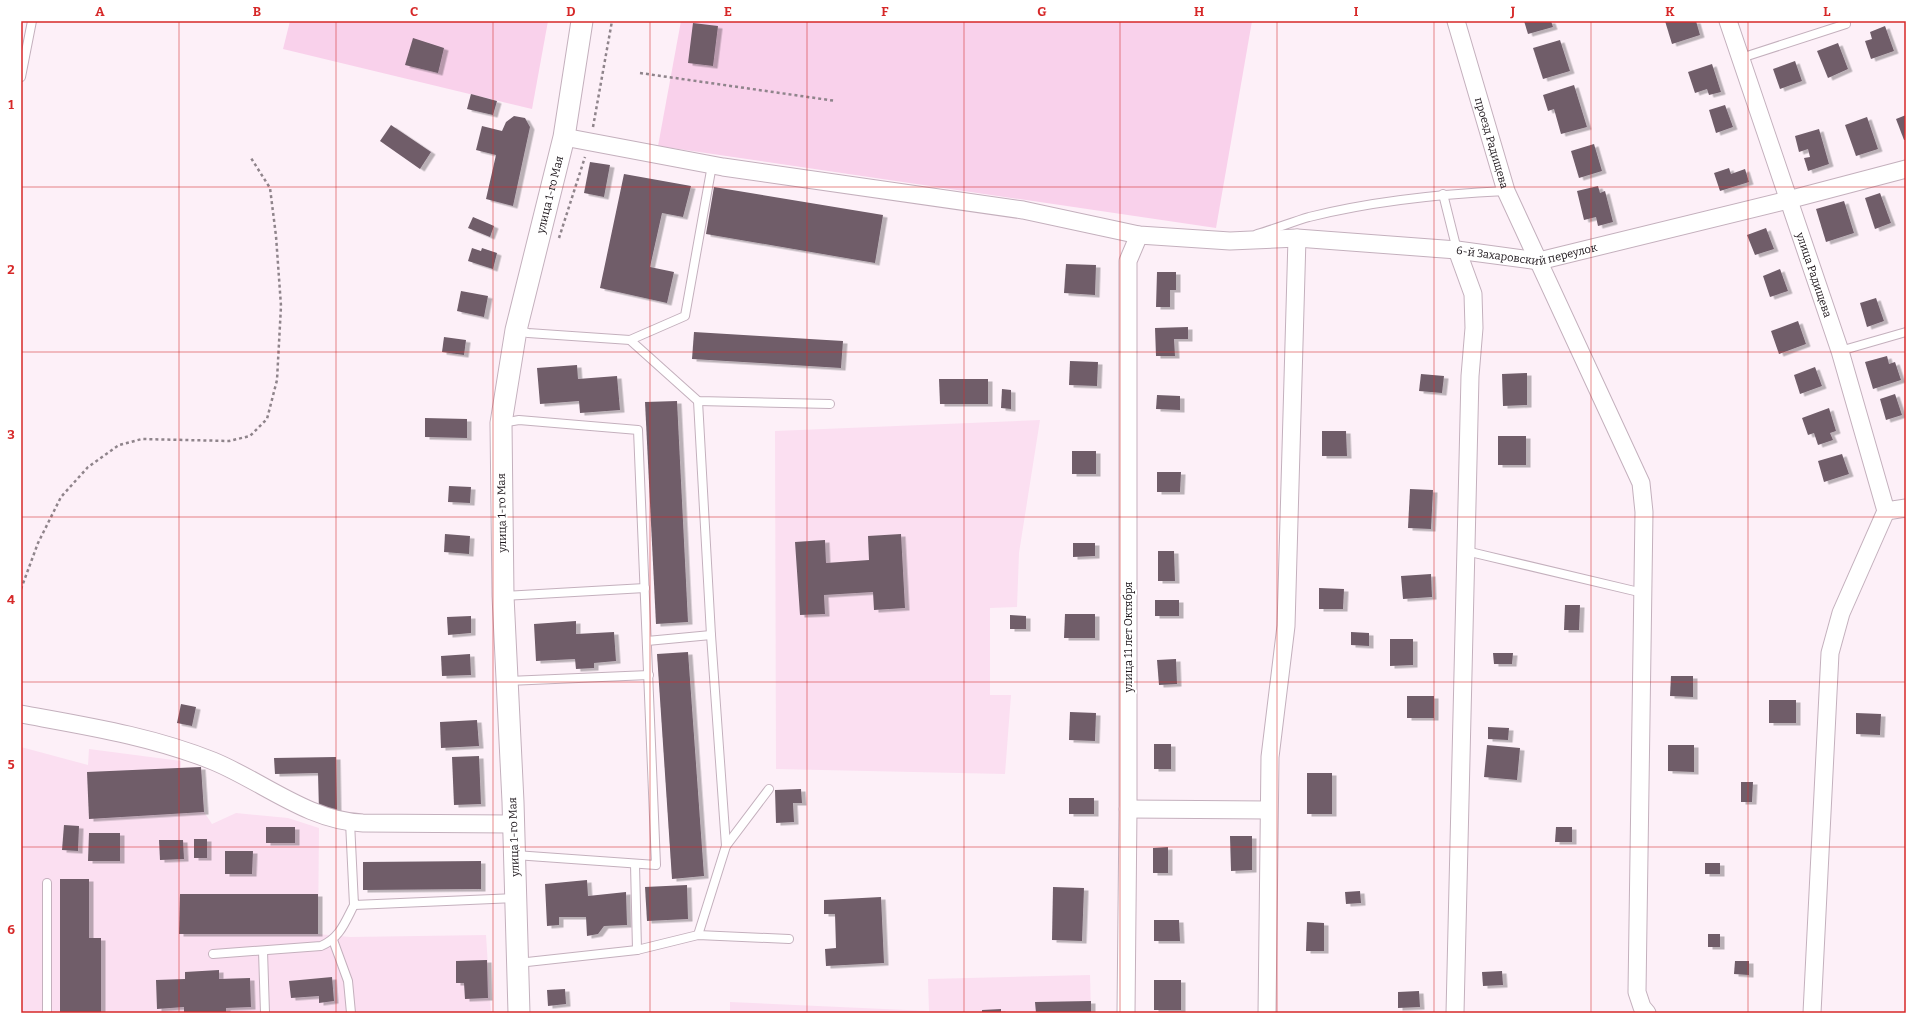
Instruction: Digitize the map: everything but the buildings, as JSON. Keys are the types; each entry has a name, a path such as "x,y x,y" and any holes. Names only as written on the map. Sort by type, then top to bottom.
{"street":[{"name":"улица 1-го Мая","path":"519,1013 517,898 503,596 501,423 516,330 564,137 582,21"},
{"name":"проезд Радищева","path":"1456,21 1506,190 1641,483 1644,512 1637,992 1642,1007 1647,1013"},
{"name":"улица Радищева","path":"1728,21 1840,351 1886,511"},
{"name":"6-й Захаровский переулок","path":"564,137 712,165 1023,210 1139,235 1230,240 1298,238 1457,250 1539,261 1788,200 1906,169"},
{"name":"улица 11 лет Октября","path":"1126,1013 1128,809 1128,261 1139,235"},
{"path":"1267,1013 1268,810 1272,726 1282,672 1286,626 1298,238"},
{"path":"1455,1013 1470,376 1474,328 1473,294 1457,250"},
{"path":"1812,1013 1830,653 1840,613 1886,511 1906,508"},
{"path":"21,714 128,734 205,758 238,773 314,812 350,822 514,824"},
{"path":"1128,809 1268,810"}],"lane":[{"path":"21,77 32,21"},
{"path":"1740,58 1846,24"},
{"path":"516,330 528,333 630,340 685,316 712,165"},
{"path":"1230,240 1275,229 1309,217 1443,194 1506,190"},
{"path":"1443,194 1457,250"},
{"path":"1840,351 1906,332"},
{"path":"630,340 698,400 830,404"},
{"path":"698,400 711,635 726,846"},
{"path":"501,423 519,420 638,430 656,865 515,855"},
{"path":"1466,551 1643,593"},
{"path":"503,596 645,588"},
{"path":"647,641 711,635"},
{"path":"506,681 649,675"},
{"path":"698,935 726,846 768,789"},
{"path":"213,954 313,948 333,940 338,935 354,905 350,822"},
{"path":"635,864 637,950"},
{"path":"47,883 47,1013"},
{"path":"354,905 517,898"},
{"path":"518,963 637,950 698,935 790,939"},
{"path":"333,940 348,981 351,1013"},
{"path":"262,951 265,1013"}],"path":[{"path":"558,242 590,143 612,21"},
{"path":"640,73 836,101"},
{"path":"21,589 38,543 61,497 88,466 119,445 142,439 229,441 250,436 267,419 277,380 281,306 276,236 270,188 251,158"}],"shaded area":[{"path":"290,21 548,21 532,109 283,49"},
{"path":"681,21 1252,21 1216,228 658,146"},
{"path":"1040,420 1019,553 1017,607 990,608 990,695 1011,695 1005,774 776,769 775,431"},
{"path":"21,747 88,765 89,749 181,761 181,768 201,767 204,812 212,824 236,813 288,818 319,828 318,934 350,937 486,935 491,1013 21,1013"},
{"path":"1090,975 1091,1013 730,1013 730,1002 929,1011 928,979"}]}
